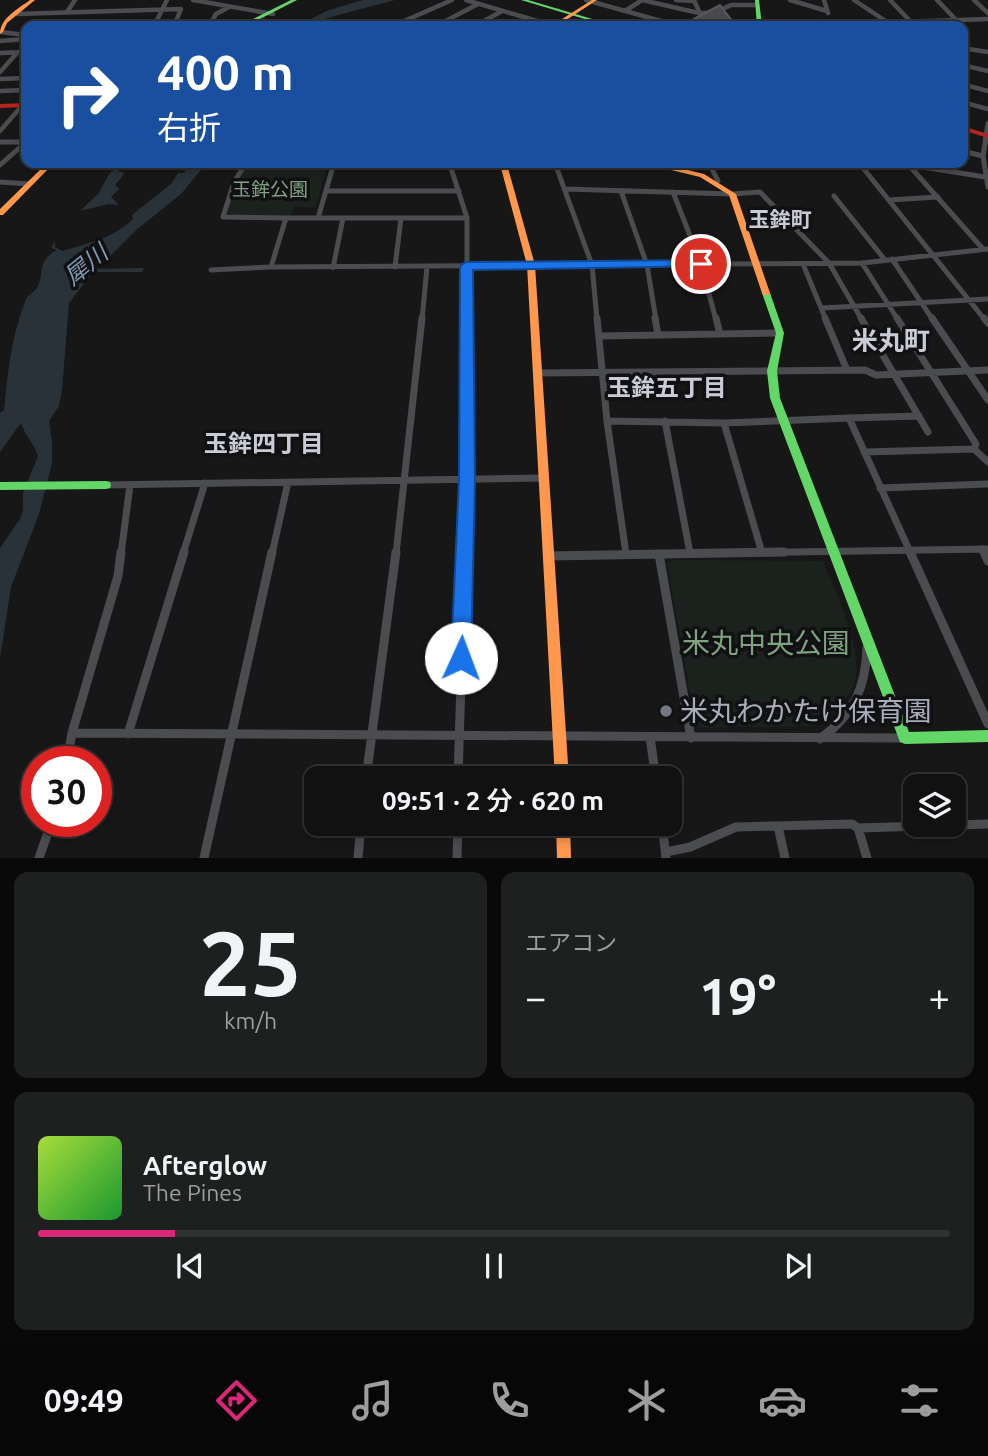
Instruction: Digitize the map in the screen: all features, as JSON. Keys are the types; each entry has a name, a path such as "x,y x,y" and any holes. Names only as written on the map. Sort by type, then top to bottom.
{"street":[{"path":"21,36 0,32 5,22 33,0"},
{"path":"67,12 75,0"},
{"path":"156,21 167,0"},
{"path":"193,0 271,13"},
{"path":"257,21 295,0"},
{"path":"253,21 301,0"},
{"path":"404,21 452,0"},
{"path":"466,0 536,21"},
{"path":"523,0 595,21"},
{"path":"625,11 642,0 699,13 715,13"},
{"path":"676,1 694,0 703,21"},
{"path":"790,0 827,11"},
{"path":"824,0 830,20 824,21"},
{"path":"855,0 863,9 889,21"},
{"path":"890,0 910,21"},
{"path":"937,0 959,20"},
{"path":"974,0 988,13"},
{"path":"563,21 591,1 661,21"},
{"path":"704,21 731,5 757,3 759,21"},
{"path":"446,21 478,4"},
{"path":"212,21 216,14 229,6"},
{"path":"16,14 181,9 176,21"},
{"path":"133,19 138,10"},
{"path":"484,21 502,11"},
{"path":"521,21 526,18"},
{"path":"943,21 988,19"},
{"path":"0,41 21,38"},
{"path":"968,49 988,52"},
{"path":"0,72 17,52"},
{"path":"0,53 21,52"},
{"path":"968,66 988,71"},
{"path":"0,79 21,78"},
{"path":"968,86 988,91"},
{"path":"0,91 21,90"},
{"path":"0,106 21,104"},
{"path":"968,104 988,109"},
{"path":"0,131 21,108"},
{"path":"988,123 983,156 988,187"},
{"path":"968,130 987,135"},
{"path":"0,142 21,142"},
{"path":"2,162 21,146"},
{"path":"968,152 983,156"},
{"path":"0,213 39,168"},
{"path":"0,204 45,168"},
{"path":"243,168 234,182 223,217 467,218"},
{"path":"318,218 333,168"},
{"path":"450,168 467,218 467,480 458,766"},
{"path":"505,168 531,265 561,766"},
{"path":"556,168 592,265 607,421 626,554"},
{"path":"673,168 718,181"},
{"path":"712,168 718,181 732,194 780,332 772,371 775,398 783,422 905,738"},
{"path":"863,168 988,323"},
{"path":"912,168 985,249"},
{"path":"932,168 985,177"},
{"path":"0,182 25,184"},
{"path":"564,189 732,194 760,192 829,263 928,432"},
{"path":"326,191 459,191"},
{"path":"621,191 647,265 659,335"},
{"path":"673,192 701,264 720,334"},
{"path":"834,196 922,302 988,400"},
{"path":"889,200 938,197"},
{"path":"271,267 286,218"},
{"path":"333,268 344,218"},
{"path":"395,267 401,218"},
{"path":"211,270 271,267 862,263 985,249"},
{"path":"862,263 976,444 974,449"},
{"path":"803,264 847,370"},
{"path":"367,766 406,480 427,267"},
{"path":"822,308 988,299"},
{"path":"600,336 780,332"},
{"path":"538,373 865,370 876,375 988,370"},
{"path":"607,421 724,423 919,416"},
{"path":"849,418 988,724"},
{"path":"665,421 690,553"},
{"path":"724,423 762,553"},
{"path":"864,452 974,449 988,463"},
{"path":"0,486 545,478"},
{"path":"204,858 288,482"},
{"path":"128,734 205,483"},
{"path":"880,488 988,484"},
{"path":"70,746 118,576 130,485"},
{"path":"549,556 833,554 985,549 988,561"},
{"path":"659,554 691,738"},
{"path":"819,740 840,726 855,704 867,676 867,640"},
{"path":"72,733 230,736 459,734 819,740 988,736"},
{"path":"650,737 654,766"},
{"path":"664,836 666,855 692,852 736,827 852,824 858,828 988,824"},
{"path":"778,826 785,858"},
{"path":"858,828 867,858"},
{"path":"358,858 360,836"},
{"path":"457,858 458,836"},
{"path":"563,836 564,858"},
{"path":"39,858 46,837"}],"green space":[{"name":"玉鉾公園","path":"245,168 327,168 316,207 294,207 291,216 226,215 236,182"},
{"name":"米丸中央公園","path":"672,560 823,561 854,645 856,678 848,696 816,726 696,728 667,564"}],"water":[{"path":"363,0 395,0 327,18 325,21 306,21 329,10"},
{"path":"116,168 121,168 118,171 125,173 115,185 119,189 111,197 119,205 109,204 80,211 99,193 109,174"},
{"name":"犀川","path":"186,168 201,168 181,194 135,231 97,269 144,268 142,272 93,272 69,303 62,390 59,406 49,421 52,463 39,514 11,587 0,658 0,548 20,519 23,493 38,456 21,423 0,452 0,413 4,410 13,342 26,299 38,286 44,262 57,250 51,248 55,241 55,247 62,251 118,231 133,219 132,215 172,183 178,173 184,173"}],"building":[{"path":"720,5 732,21 696,21 692,20"}],"traffic: fast":[{"path":"252,21 295,0"},
{"path":"523,0 596,21"},
{"path":"757,0 759,21"},
{"path":"766,293 780,333 772,371 775,398 905,738 988,736"},
{"path":"0,486 106,485"}],"traffic: slow":[{"path":"0,32 5,22 33,0"},
{"path":"562,21 595,0"},
{"path":"0,213 46,168"},
{"path":"504,168 531,265 561,766"},
{"path":"671,168 702,175 732,194 766,293"},
{"path":"563,836 564,858"}],"traffic: jam":[{"path":"0,106 21,105"},
{"path":"968,130 988,136"}],"place":[{"name":"米丸わかたけ保育園","path":"666,711"}],"district":[{"name":"玉鉾町","path":"780,220"},
{"name":"米丸町","path":"891,341"},
{"name":"玉鉾五丁目","path":"667,388"},
{"name":"玉鉾四丁目","path":"264,444"}],"route":[{"path":"461,658 467,480 466,266 701,264"}]}
